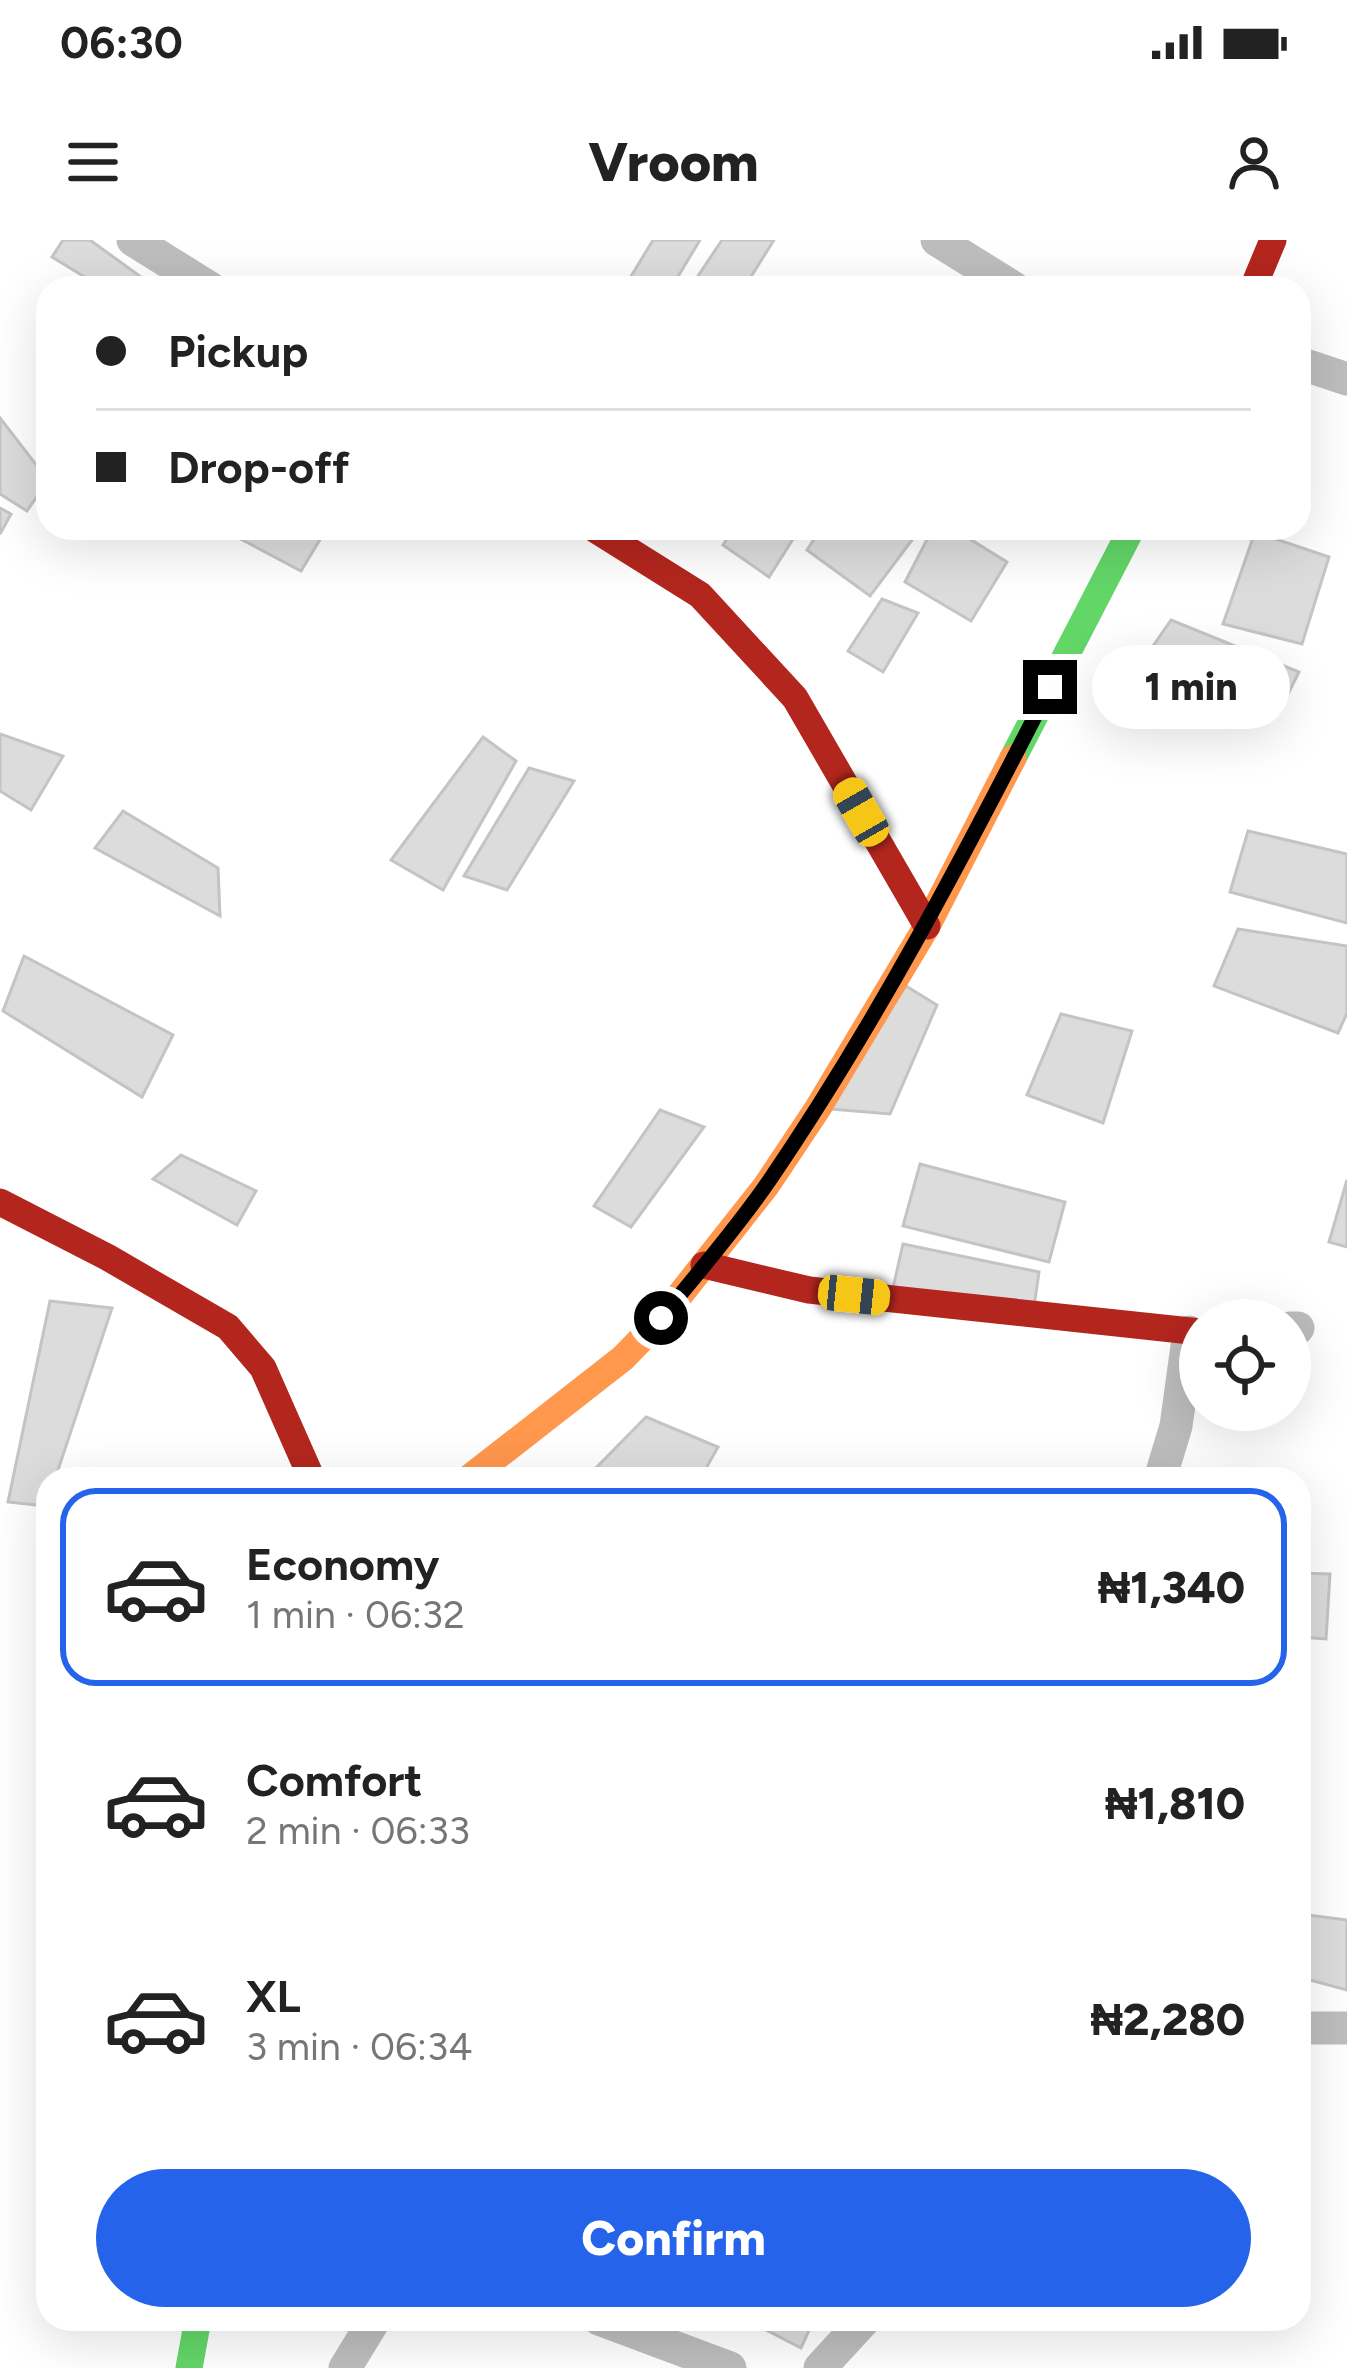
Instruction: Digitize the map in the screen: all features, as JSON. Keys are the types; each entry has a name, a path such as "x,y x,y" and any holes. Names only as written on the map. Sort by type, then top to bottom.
{"street":[{"path":"133,240 191,276"},
{"path":"937,240 995,276"},
{"path":"1257,276 1273,240"},
{"path":"1311,367 1347,379"},
{"path":"612,540 700,595 795,698 927,926"},
{"path":"483,1467 623,1358 661,1318 766,1186 927,926 1126,540"},
{"path":"0,1202 228,1327 262,1368 307,1467"},
{"path":"704,1264 809,1290 1179,1330"},
{"path":"1164,1467 1179,1411"},
{"path":"1311,2028 1347,2028"},
{"path":"190,2368 196,2331"},
{"path":"345,2368 368,2331"},
{"path":"631,2331 730,2368"},
{"path":"820,2368 854,2331"}],"building":[{"path":"63,240 90,240 140,276 83,276 52,257"},
{"path":"653,240 700,240 678,276 631,276"},
{"path":"722,240 774,240 752,276 698,276"},
{"path":"0,418 36,464 36,498 27,511 0,494"},
{"path":"0,508 11,514 0,534"},
{"path":"242,540 320,540 301,571"},
{"path":"726,540 792,540 769,577 723,545"},
{"path":"813,540 912,540 870,596 807,550"},
{"path":"927,540 971,540 1007,562 971,621 905,582"},
{"path":"1252,540 1279,540 1329,557 1302,644 1223,624"},
{"path":"882,599 918,613 883,672 848,651"},
{"path":"1171,620 1299,672 1287,696 1153,646"},
{"path":"0,734 63,756 31,810 0,791"},
{"path":"483,737 516,761 443,890 391,860"},
{"path":"529,768 574,781 507,890 464,876"},
{"path":"123,811 218,868 220,916 95,848"},
{"path":"1248,831 1347,854 1347,923 1230,892"},
{"path":"1238,929 1347,946 1347,1013 1338,1033 1214,986"},
{"path":"24,956 173,1035 142,1097 3,1011"},
{"path":"906,986 937,1005 890,1114 818,1108"},
{"path":"1061,1014 1132,1031 1103,1123 1027,1095"},
{"path":"660,1110 704,1127 631,1227 594,1206"},
{"path":"181,1155 256,1191 237,1225 153,1179"},
{"path":"920,1164 1065,1202 1049,1262 903,1226"},
{"path":"1347,1180 1347,1247 1329,1242"},
{"path":"903,1244 1039,1272 1033,1314 893,1288"},
{"path":"50,1301 112,1308 59,1467 36,1467 36,1505 8,1502"},
{"path":"646,1417 718,1447 707,1467 597,1467"},
{"path":"1311,1573 1330,1574 1326,1639 1311,1638"},
{"path":"1311,1915 1347,1920 1347,1990 1311,1980"},
{"path":"768,2331 809,2331 801,2348"}],"traffic: fast":[{"path":"1013,758 1126,540"},
{"path":"189,2368 196,2331"}],"traffic: slow":[{"path":"483,1467 623,1358 661,1319 766,1186 927,926 1013,758"}],"traffic: jam":[{"path":"1258,276 1273,240"},
{"path":"612,540 700,595 795,698 927,926"},
{"path":"0,1202 228,1327 263,1368 307,1467"},
{"path":"704,1265 809,1290 1179,1330"}],"route":[{"path":"661,1318 766,1186 818,1108 927,926 1050,687"}]}
